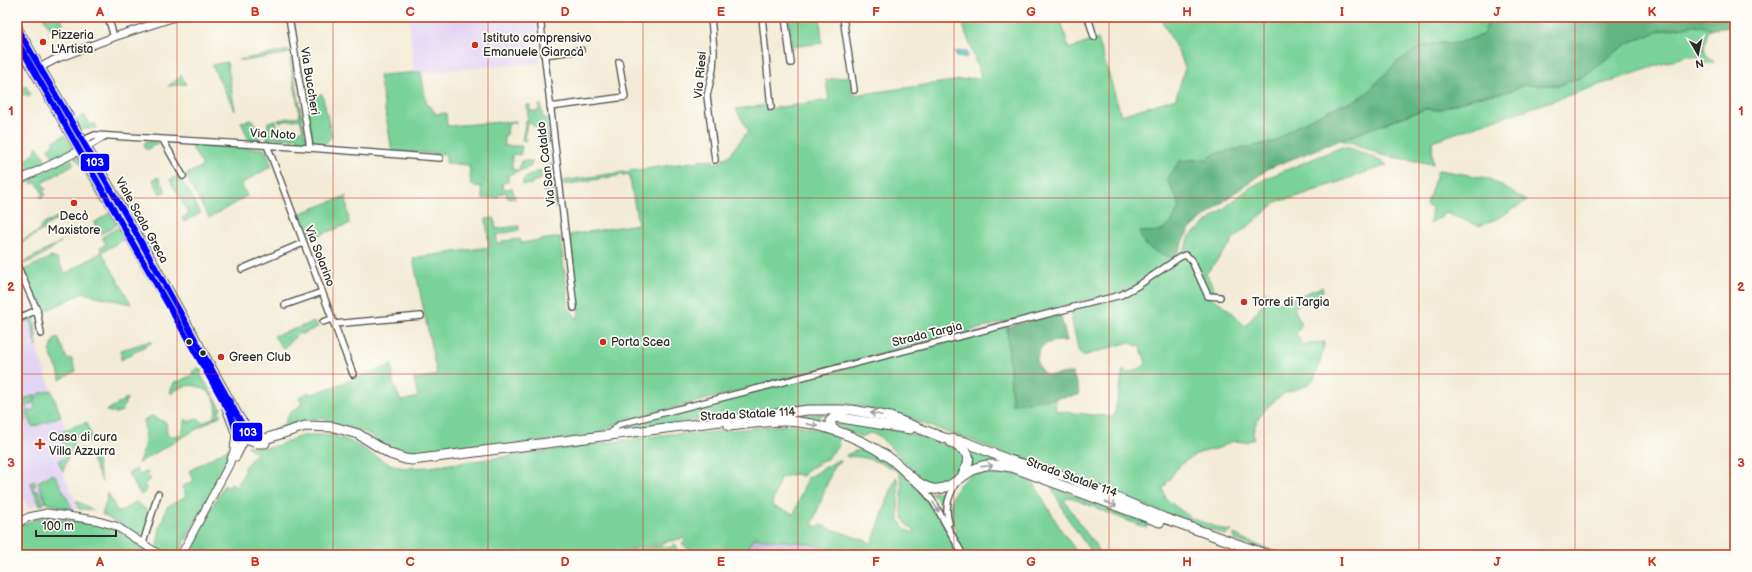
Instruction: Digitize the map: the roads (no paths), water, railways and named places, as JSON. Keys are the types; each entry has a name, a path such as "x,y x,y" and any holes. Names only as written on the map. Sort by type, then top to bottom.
{"main road":[{"name":"Viale Scala Greca","path":"17,28 37,69 83,147 242,433"},
{"name":"Viale Scala Greca","path":"17,41 79,134 83,147"},
{"name":"Strada Statale 114","path":"242,433 264,439 305,426 334,427 358,434 390,454 412,460 822,409 839,409 874,413 890,417 944,438 965,442 1009,460 1067,477 1164,518 1268,555"},
{"path":"837,432 830,425 830,421 835,417 923,430"},
{"name":"Strada Statale 114","path":"242,433 263,444 306,431 333,431 362,441 396,462 412,465 684,429 783,421 804,423 837,432 886,455 918,482 927,487 939,489 950,486 960,478 986,465 1012,467 1253,555"},
{"path":"944,438 966,451 969,455 969,462 960,478"}],"street":[{"path":"108,17 114,37"},
{"path":"37,69 58,58 114,37 176,17"},
{"name":"Via Buccheri","path":"289,17 310,148"},
{"name":"Via San Cataldo","path":"540,17 574,308"},
{"name":"Via Riesi","path":"711,17 714,51 713,69 707,96 715,160"},
{"path":"762,17 771,107"},
{"path":"786,17 790,63"},
{"path":"843,17 854,90"},
{"path":"1088,17 1094,37"},
{"path":"544,55 581,50"},
{"path":"550,107 625,97 619,62"},
{"name":"Via Noto","path":"79,134 267,145 440,158"},
{"path":"83,147 88,138 95,135"},
{"path":"17,181 104,136"},
{"path":"163,140 183,176"},
{"name":"Via Solarino","path":"267,145 353,374"},
{"path":"242,269 303,243"},
{"name":"Strada Targia","path":"612,435 614,430 620,424 1121,294 1139,285 1185,255 1192,259 1208,296 1220,297"},
{"path":"17,265 37,310 41,334"},
{"path":"285,305 322,292"},
{"path":"17,319 37,310"},
{"path":"323,322 421,316"},
{"path":"229,465 236,457 242,433"},
{"path":"181,555 229,465 242,433"},
{"path":"952,533 946,509 951,492 960,478"},
{"path":"918,482 934,503 963,555"},
{"path":"143,543 158,494"},
{"path":"17,523 29,517 46,513 95,520 116,526 160,555"}],"water":[{"path":"966,51 967,57 956,57 955,52"}],"place":[{"name":"Pizzeria L'Artista","path":"43,42"},
{"name":"Istituto comprensivo Emanuele Giaracà","path":"475,45"},
{"name":"Decò Maxistore","path":"74,203"},
{"name":"Torre di Targia","path":"1244,302"},
{"name":"Porta Scea","path":"603,342"},
{"name":"Green Club","path":"221,357"},
{"name":"Casa di cura Villa Azzurra","path":"40,444"}]}
